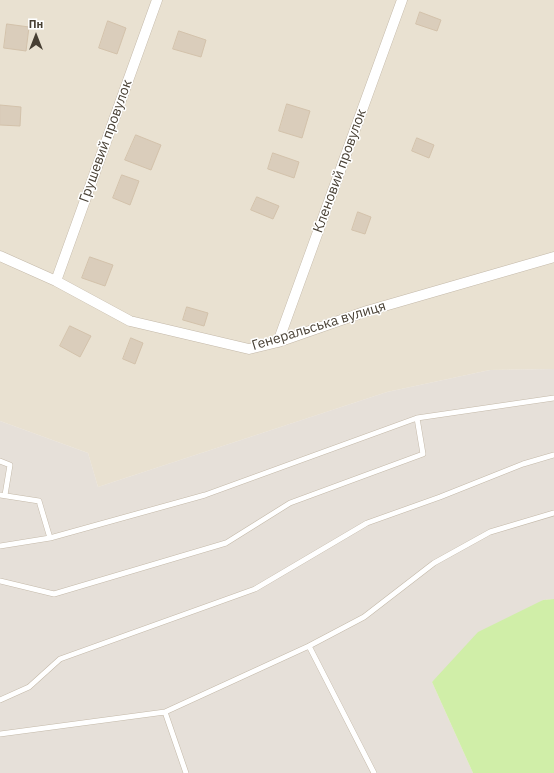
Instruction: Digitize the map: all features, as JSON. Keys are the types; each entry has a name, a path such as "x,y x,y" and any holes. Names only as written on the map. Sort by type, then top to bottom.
{"street":[{"name":"Грушевий провулок","path":"56,281 157,0"},
{"name":"Кленовий провулок","path":"278,342 402,0"},
{"name":"Генеральська вулиця","path":"0,256 56,281 130,321 249,349 278,342 367,311 554,257"}],"lane":[{"path":"0,546 50,538 205,495 417,418 554,398"},
{"path":"0,581 54,594 226,543 290,503 423,454 417,418"},
{"path":"0,700 29,687 60,659 255,589 367,523 440,497 522,464 554,455"},
{"path":"0,461 10,465 3,495 39,501 50,538"},
{"path":"0,734 165,712 309,646 364,617 434,563 490,532 554,513"},
{"path":"309,646 374,773"},
{"path":"165,712 186,773"}],"shaded area":[{"path":"0,0 554,0 554,369 490,370 387,392 98,487 88,453 0,421"},
{"path":"554,369 554,599 543,600 432,682 473,773 0,773 0,421 88,453 98,487 387,392 490,370"}],"green space":[{"path":"554,599 554,773 473,773 432,682 478,632 543,600"}],"building":[{"path":"420,12 441,20 437,31 416,24"},
{"path":"108,21 126,28 117,54 99,48"},
{"path":"7,24 29,27 26,51 4,48"},
{"path":"179,31 206,40 201,57 173,49"},
{"path":"287,104 310,111 302,138 279,131"},
{"path":"0,105 21,107 20,126 0,125"},
{"path":"136,135 161,145 151,170 125,160"},
{"path":"417,138 434,145 429,158 412,151"},
{"path":"273,153 299,162 294,178 268,169"},
{"path":"122,175 139,181 130,205 113,198"},
{"path":"257,197 279,206 273,219 251,210"},
{"path":"358,212 371,217 365,234 352,230"},
{"path":"90,257 113,265 105,286 82,278"},
{"path":"187,307 208,313 204,326 183,320"},
{"path":"70,326 91,336 80,357 60,346"},
{"path":"131,338 143,343 135,364 123,359"}]}
